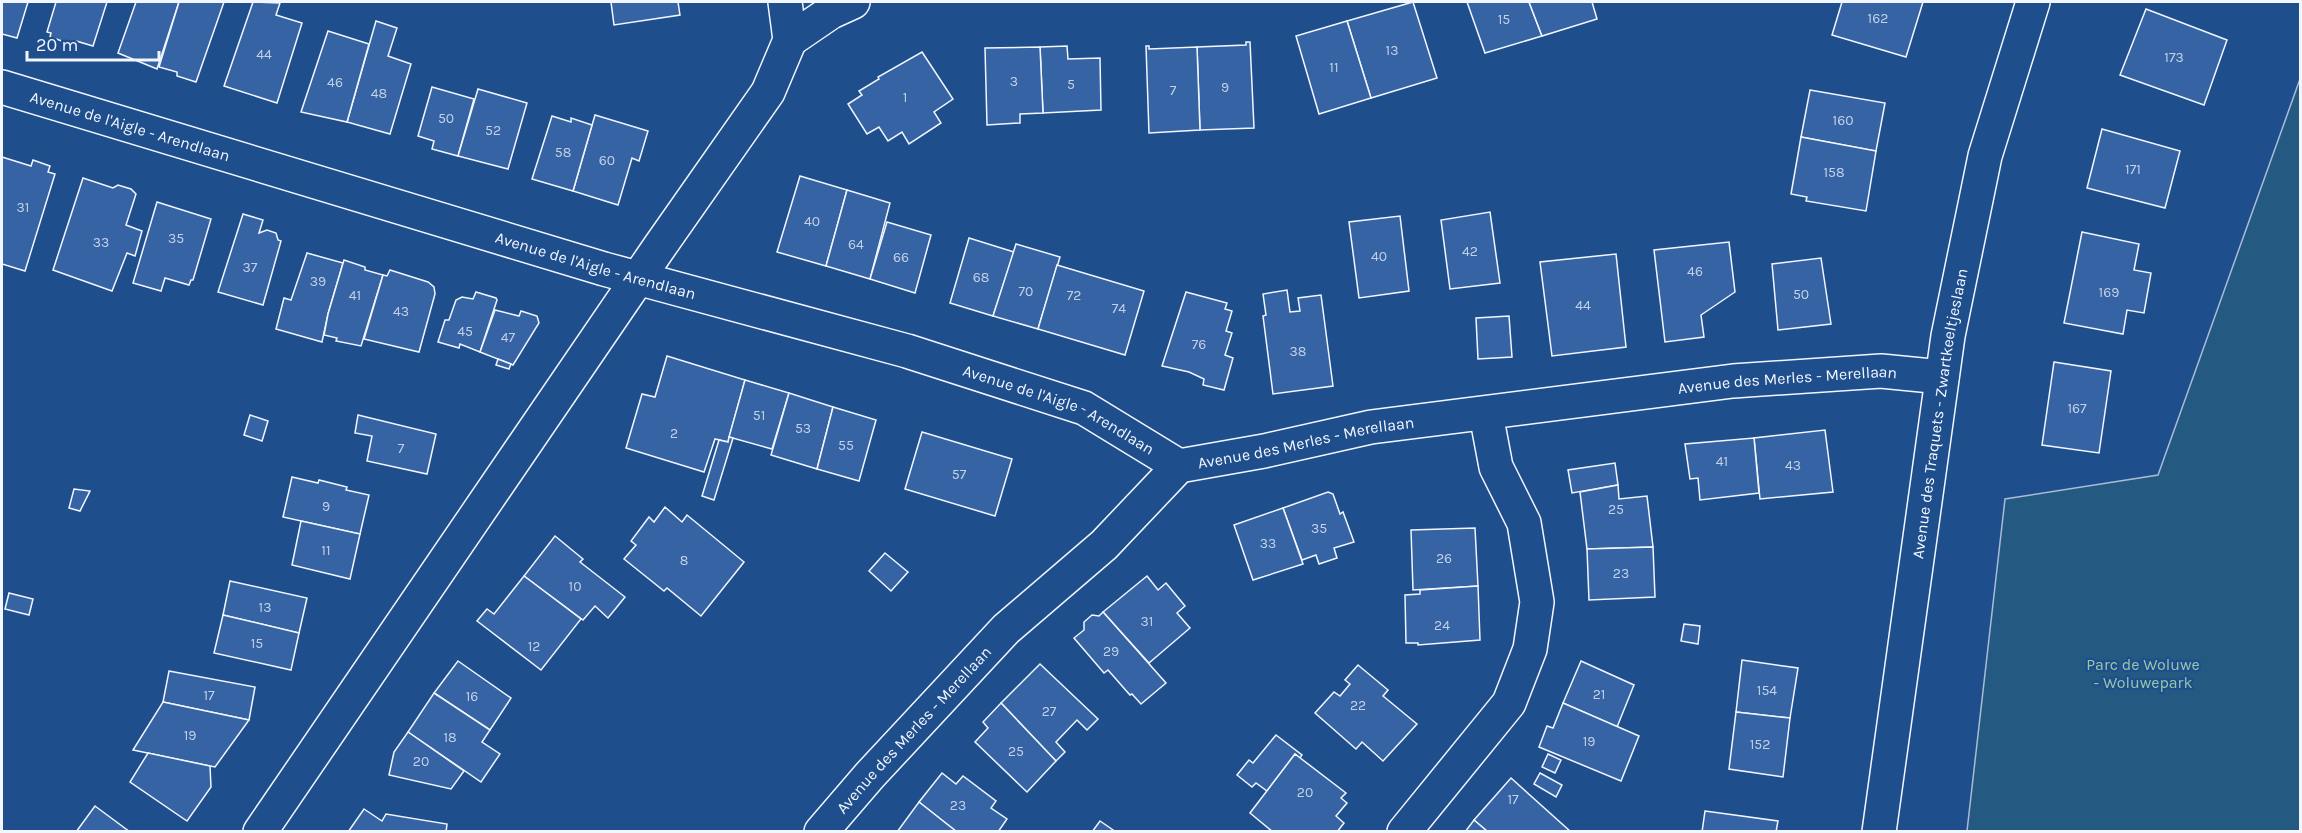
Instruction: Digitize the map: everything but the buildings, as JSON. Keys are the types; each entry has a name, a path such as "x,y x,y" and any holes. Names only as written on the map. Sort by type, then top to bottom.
{"street":[{"path":"260,831 768,92 790,40 784,2"},
{"path":"790,40 831,12 853,2"},
{"name":"Avenue des Traquets - Zwartkeeltjeslaan","path":"1879,831 1948,336 1985,156 2032,2"},
{"name":"Avenue de l'Aigle - Arendlaan","path":"2,87 639,278 907,351 1084,408 1179,466"},
{"name":"Avenue des Merles - Merellaan","path":"821,831 870,774 1006,629 1104,545 1179,466 1264,451 1371,427 1733,381 1881,371 1942,377"},
{"path":"1404,831 1509,703 1530,649 1537,602 1524,522 1496,467 1486,414"}],"green space":[{"name":"Parc de Woluwe - Woluwepark","path":"2300,79 2300,831 1967,831 2005,499 2158,475"}]}
